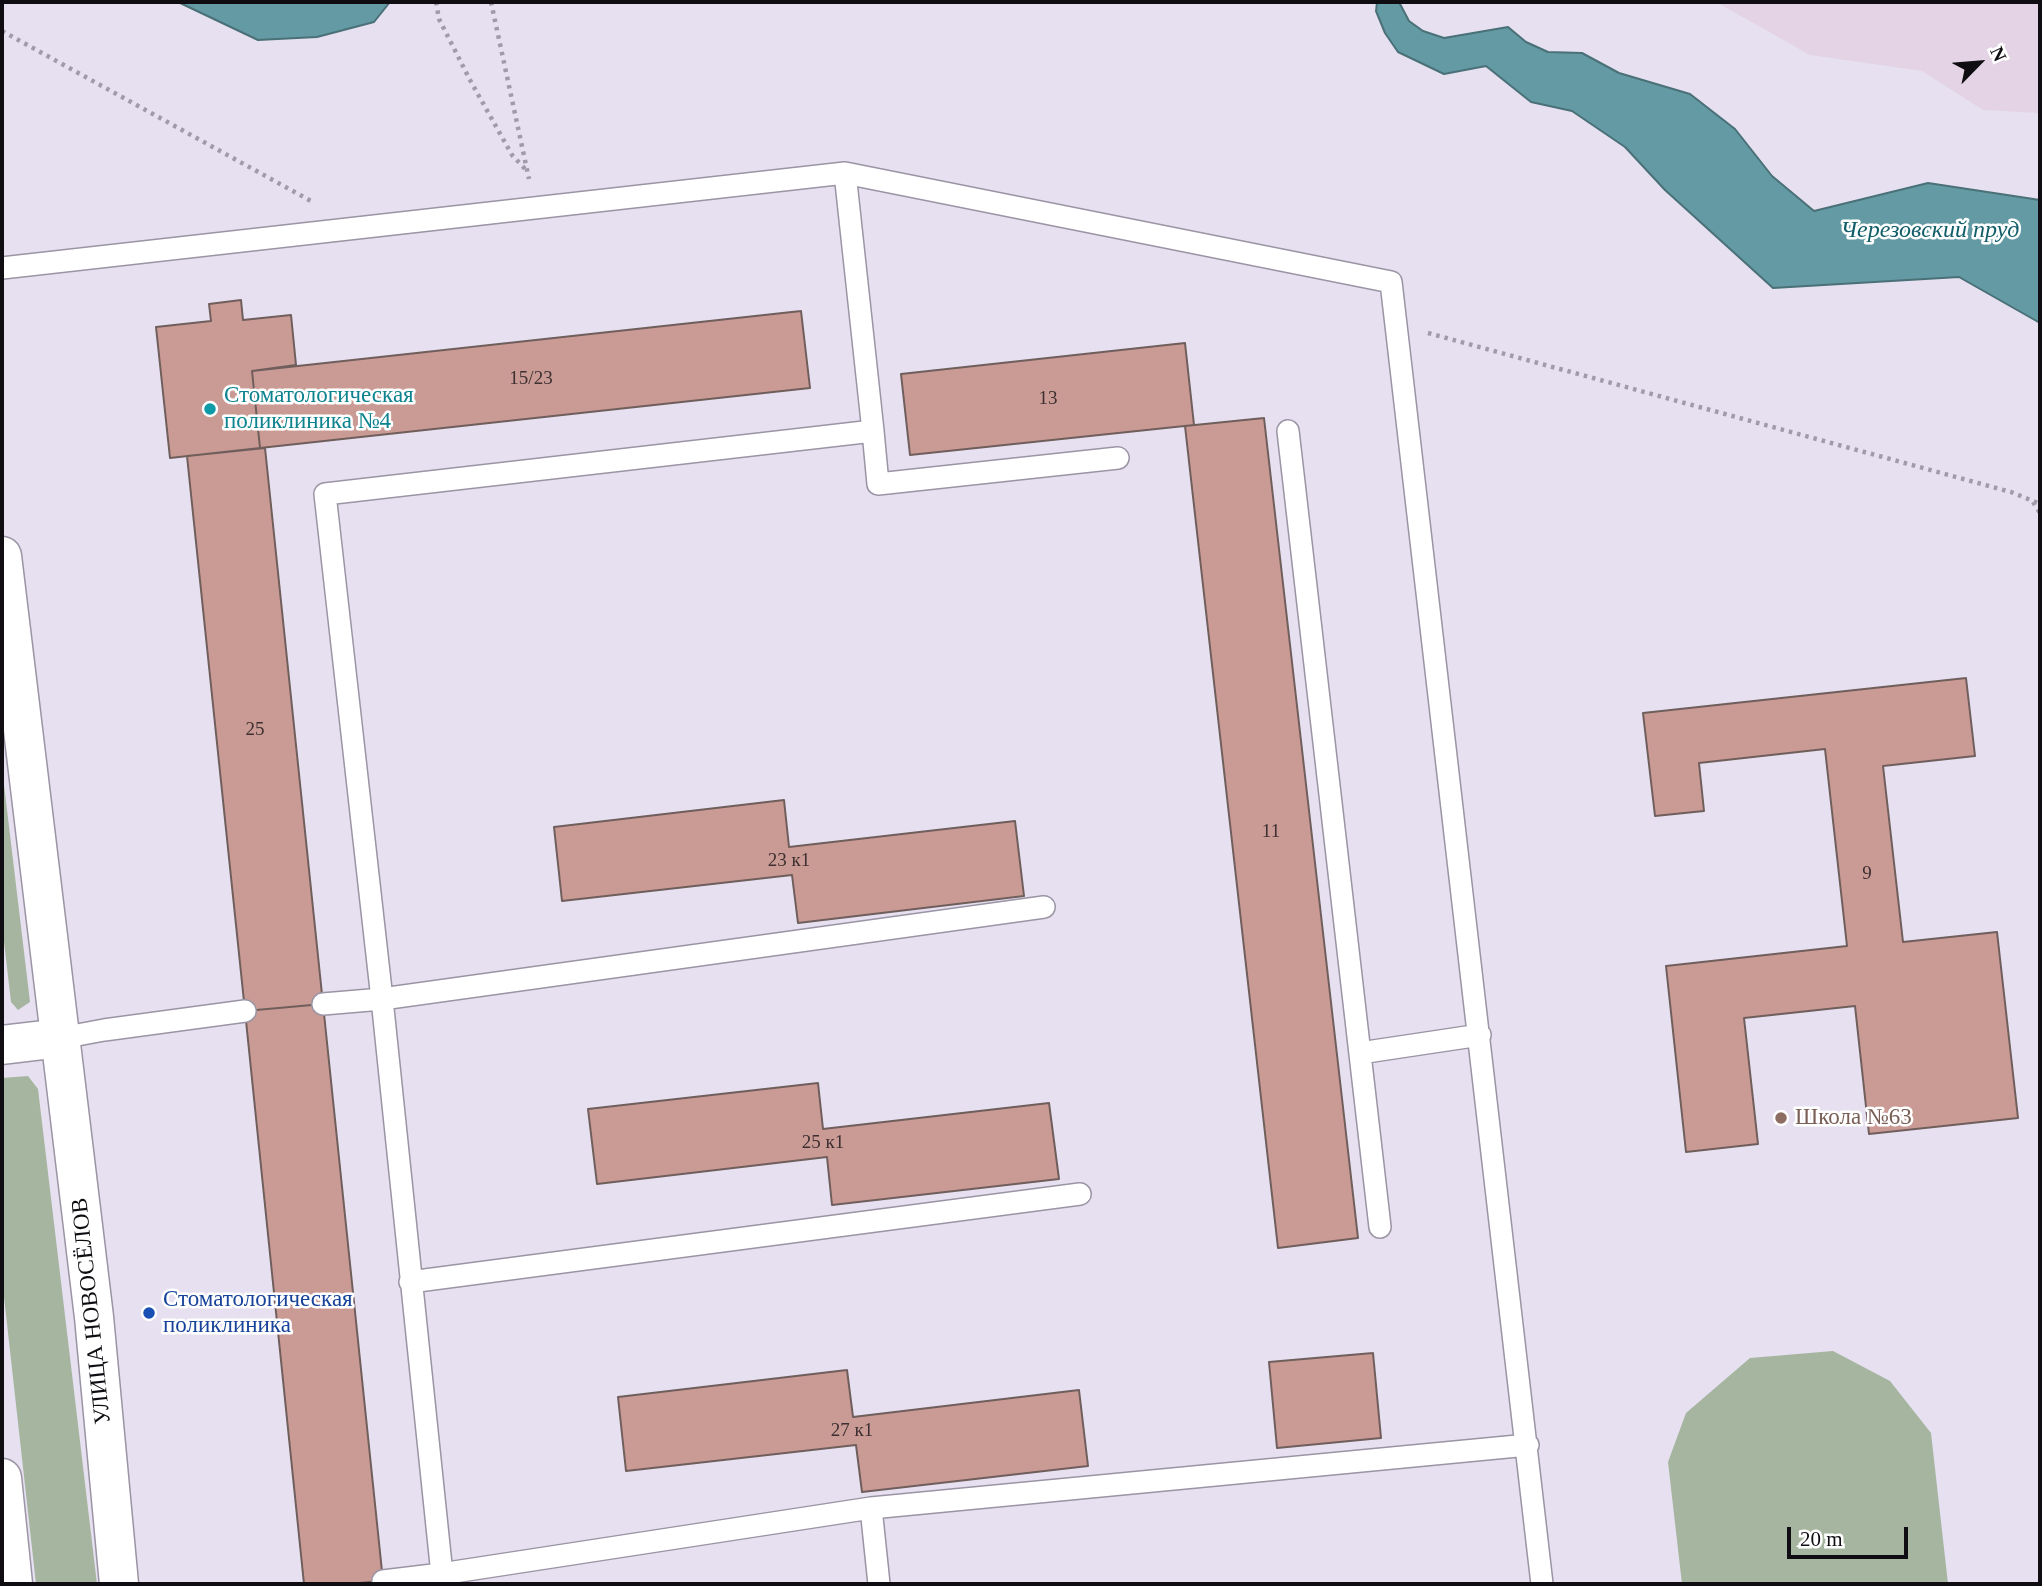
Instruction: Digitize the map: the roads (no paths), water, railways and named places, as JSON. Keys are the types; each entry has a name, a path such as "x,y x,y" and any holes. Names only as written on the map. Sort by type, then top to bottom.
{"main road":[{"name":"УЛИЦА НОВОСЁЛОВ","path":"2,556 94,1317 119,1584"},
{"path":"2,1045 61,1038"},
{"path":"2,1478 13,1584"}],"lane":[{"path":"845,173 878,484 1118,458"},
{"path":"2,268 845,173 1391,282 1528,1445 1542,1584"},
{"path":"442,1579 382,999 325,494 873,431"},
{"path":"1289,431 1380,1227"},
{"path":"323,1004 382,999 1044,907"},
{"path":"61,1038 245,1011"},
{"path":"1360,1054 1480,1035"},
{"path":"410,1282 1080,1194"},
{"path":"383,1581 442,1579 871,1508 1528,1445"},
{"path":"871,1508 879,1584"}],"water":[{"path":"178,2 390,2 374,22 317,37 258,40"},
{"name":"Черезовский пруд","path":"1377,2 1399,2 1409,21 1423,31 1444,38 1508,27 1526,42 1548,52 1582,53 1619,73 1690,94 1735,129 1772,176 1814,211 1928,183 2040,200 2040,323 1959,277 1773,288 1665,190 1625,147 1572,111 1531,102 1486,66 1444,74 1398,52 1385,33 1376,11"}],"place":[{"name":"Стоматологическая поликлиника №4","path":"210,409"},
{"name":"Школа №63","path":"1781,1118"},
{"name":"Стоматологическая поликлиника","path":"149,1313"}]}
